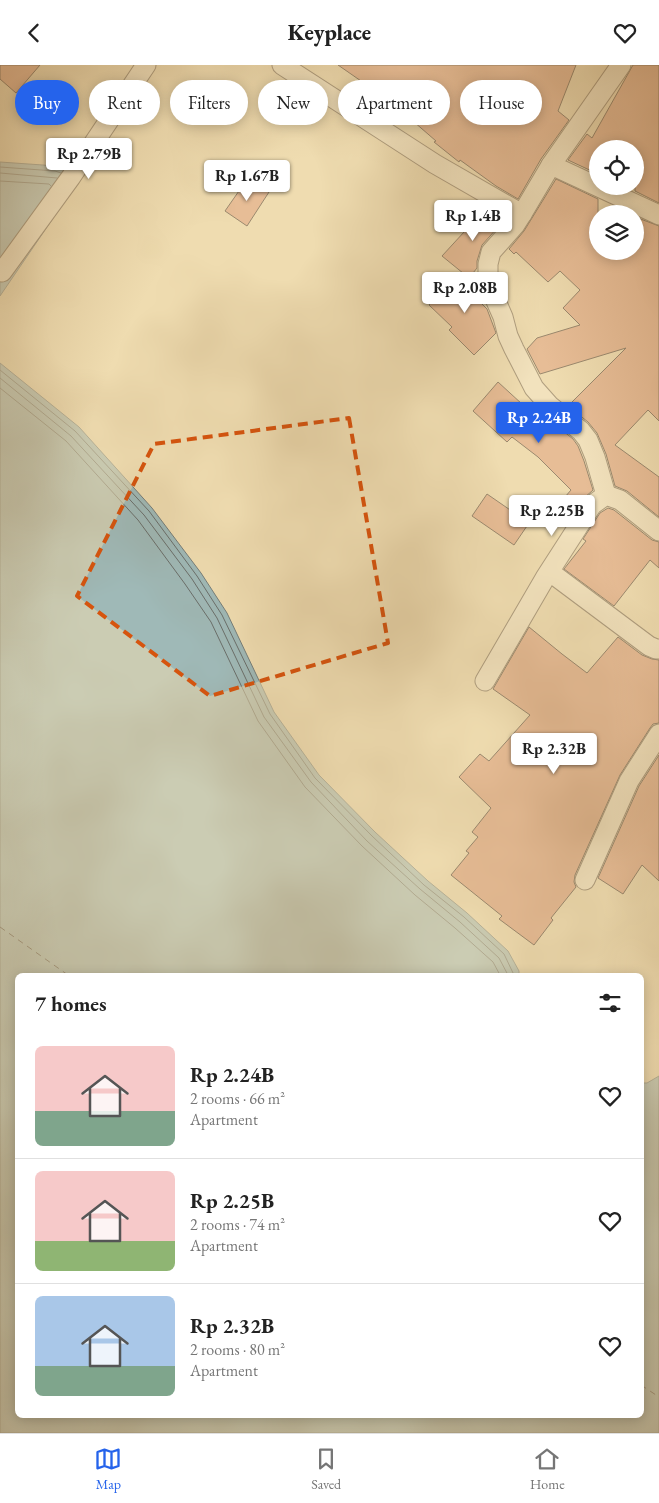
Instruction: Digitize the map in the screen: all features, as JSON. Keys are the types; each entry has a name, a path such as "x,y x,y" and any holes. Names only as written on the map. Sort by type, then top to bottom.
{"street":[{"path":"2,272 70,177 146,65"},
{"path":"282,65 434,164 522,214"},
{"path":"606,495 588,440 581,431 542,399 534,388 514,349 488,283 488,264 492,252 515,225 551,165 621,65"},
{"path":"551,165 659,215"},
{"path":"606,495 620,500 659,531"},
{"path":"486,681 592,505 606,495"},
{"path":"550,572 649,646 659,649"},
{"path":"585,880 628,781 659,734"}],"highlighted area":[{"path":"349,418 388,643 210,696 77,596 154,444"}],"water":[{"path":"0,162 57,166 69,170 75,186 0,296"},
{"path":"0,363 79,427 152,508 201,573 227,613 274,712 319,775 375,832 508,951 519,971 519,973 15,973 15,1418 644,1418 644,1083 659,1076 659,1433 0,1433"}],"building":[{"path":"0,65 40,65 27,80 15,80 15,92 0,79"},
{"path":"338,65 576,65 558,111 569,120 541,159 518,199 460,160 459,162 434,142 436,141 418,125 450,125 450,80 360,80"},
{"path":"633,65 659,65 659,203 643,195 644,140 589,140 589,170 568,160 587,134 592,138"},
{"path":"248,178 269,192 247,226 225,211"},
{"path":"556,179 598,199 598,205 589,205 589,260 644,260 644,220 659,226 659,421 648,410 615,445 659,477 659,517 627,491 615,486 606,454 597,433 588,422 568,406 626,348 540,374 527,349 537,338 580,325 563,308 580,290 560,271 548,282 516,252 514,254 509,249 524,231"},
{"path":"487,207 506,218 482,245 477,268 469,278 442,256"},
{"path":"460,273 479,291 481,295 477,299 487,309 496,333 474,355 449,330 452,327 429,305"},
{"path":"498,382 547,427 552,422 573,439 578,446 593,490 583,499 567,524 553,511 571,490 538,457 512,437 507,442 473,411"},
{"path":"487,494 529,523 514,545 472,516"},
{"path":"608,508 614,510 652,540 659,542 659,568 650,560 614,606 564,569 586,541 583,539 600,513"},
{"path":"529,627 587,673 618,637 642,655 659,660 659,723 653,724 650,728 620,775 575,875 574,882 576,887 551,918 553,920 534,945 499,919 502,916 451,875 469,853 466,851 478,837 472,832 491,808 459,777 480,754 489,761 530,715 493,689"},
{"path":"659,755 659,881 642,865 623,894 598,878 639,786"}],"ferry route":[{"path":"0,927 65,973"},
{"path":"644,1387 659,1397"}]}
